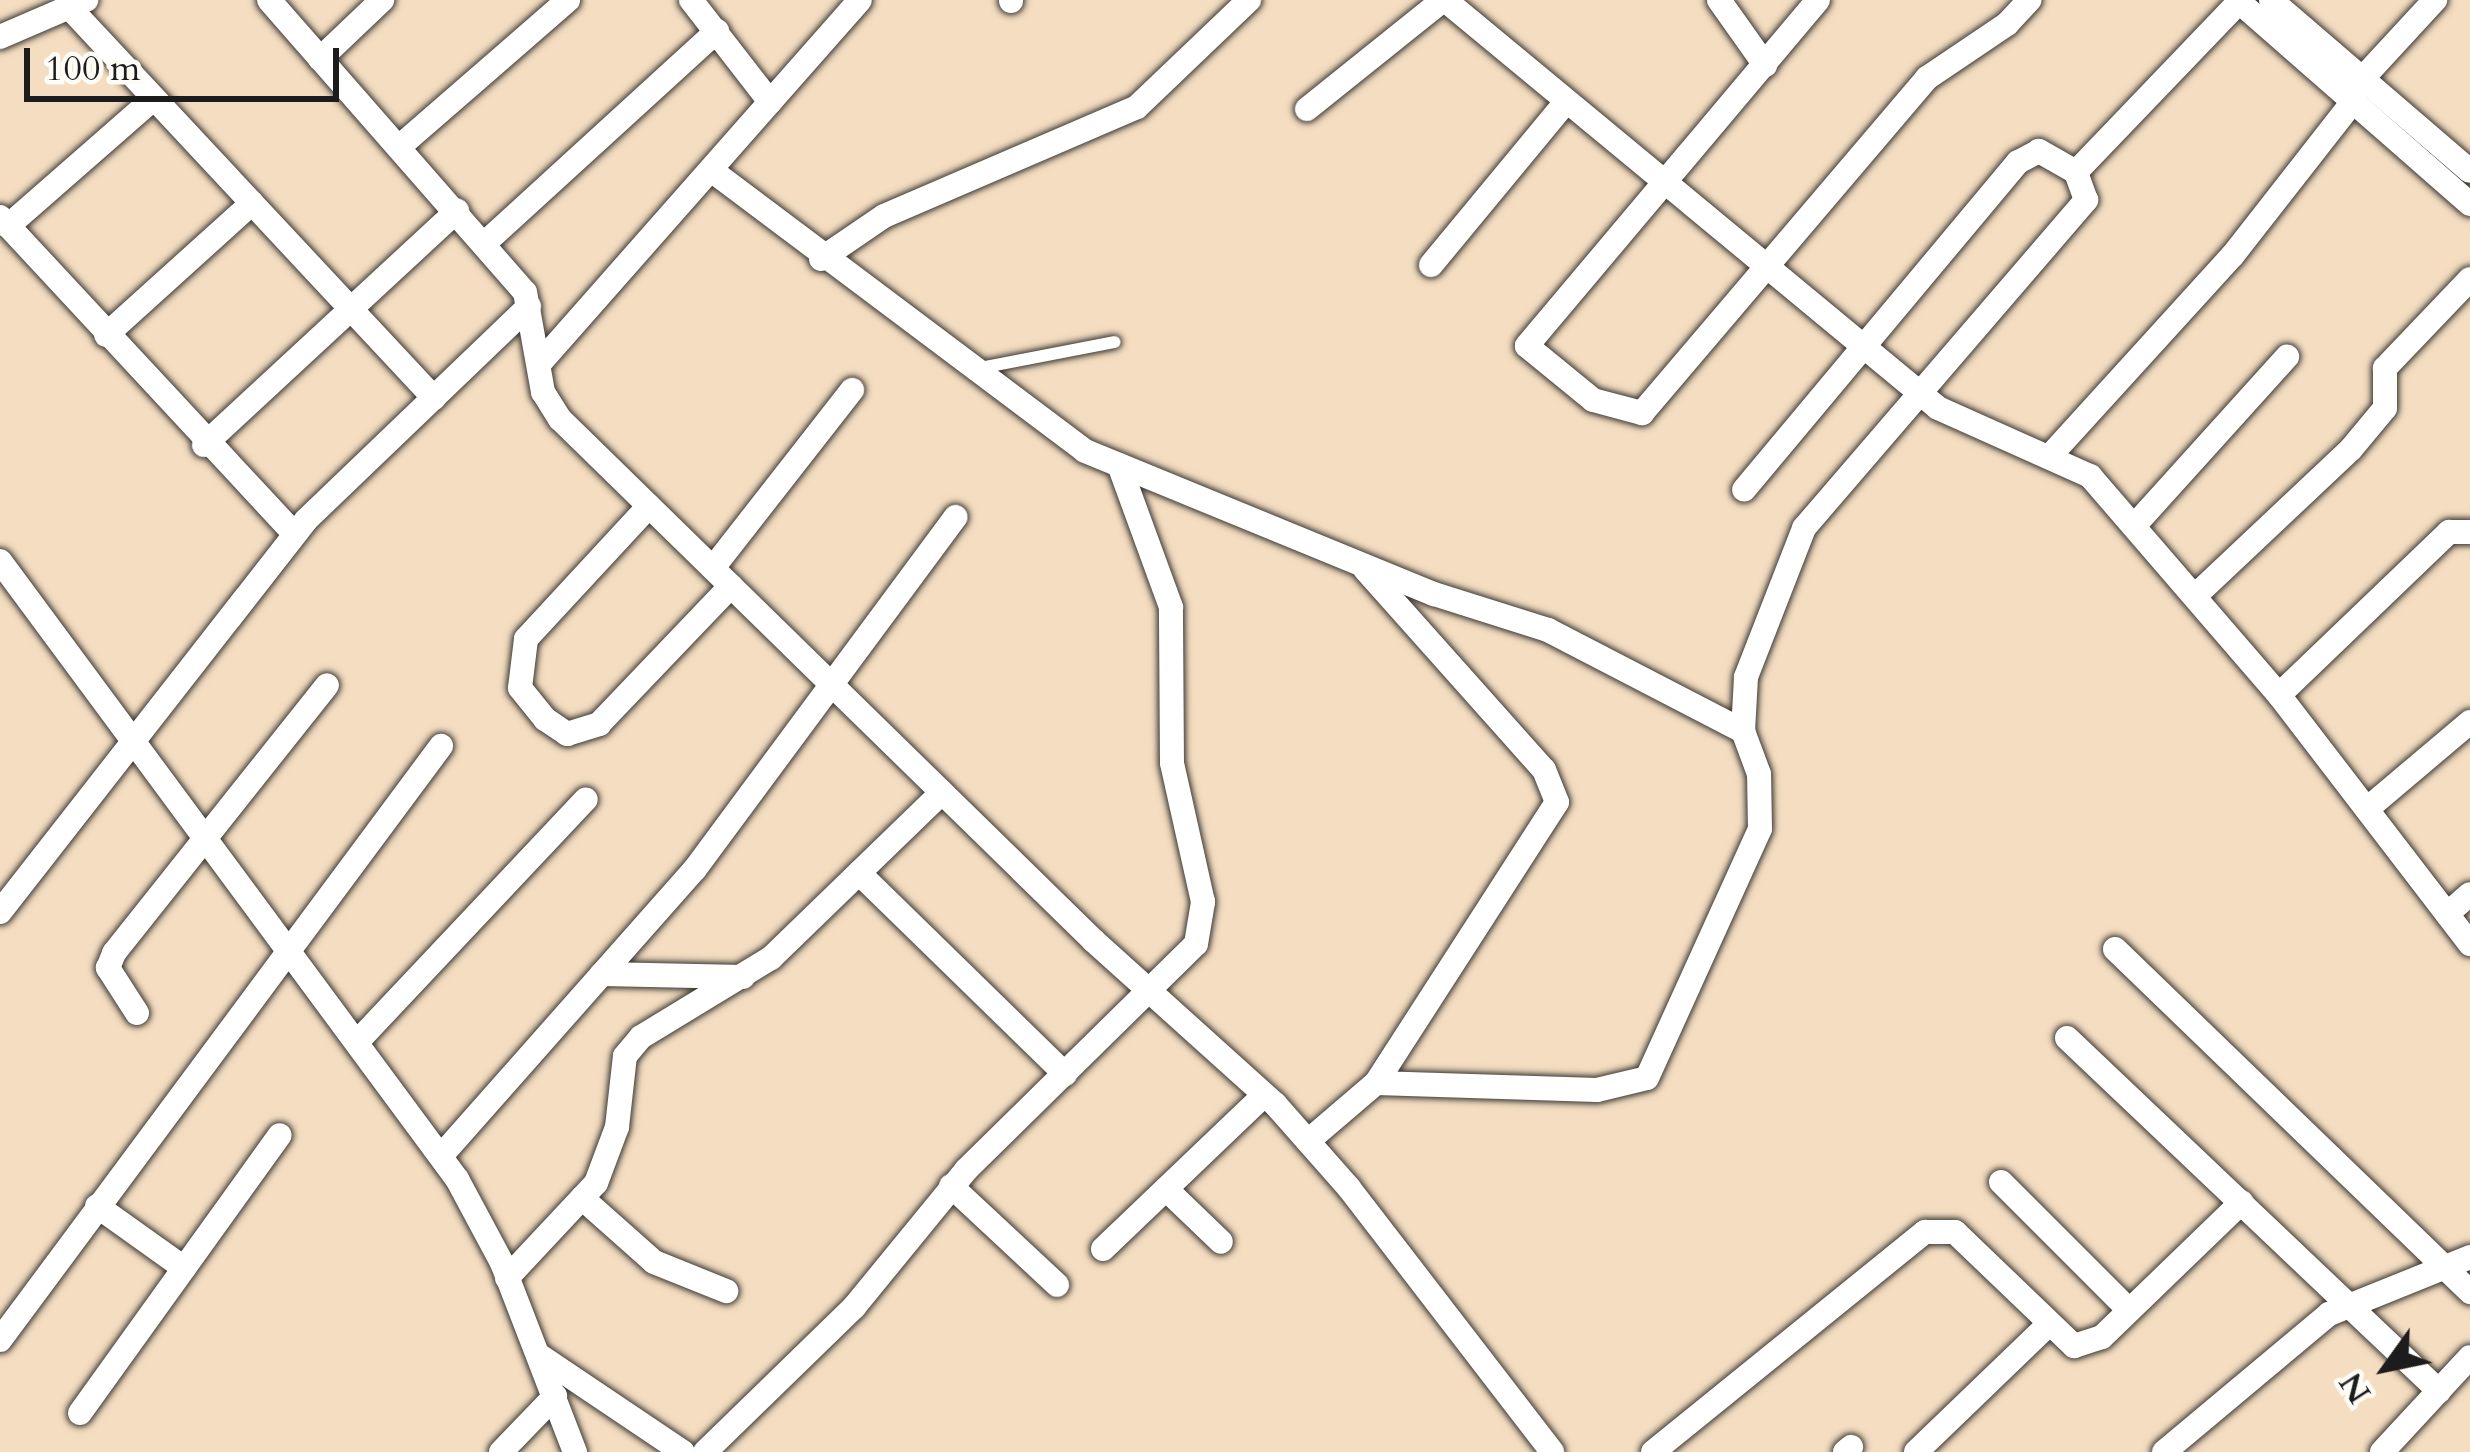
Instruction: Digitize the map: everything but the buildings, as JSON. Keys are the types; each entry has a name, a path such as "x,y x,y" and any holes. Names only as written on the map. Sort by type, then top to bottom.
{"street":[{"path":"269,0 486,242 529,305 543,392 560,419 942,792 1264,1095 1308,1141 1552,1452"},
{"path":"320,59 382,0"},
{"path":"691,0 770,102"},
{"path":"538,364 860,0"},
{"path":"821,259 884,216 1137,107 1249,0"},
{"path":"1719,0 1765,64"},
{"path":"1818,0 1527,346 1593,400 1642,413 1927,78 2007,24 2029,0"},
{"path":"2271,0 2470,204"},
{"path":"2049,457 2233,255 2358,89 2435,0"},
{"path":"399,146 562,1"},
{"path":"2076,172 2238,1 2469,167"},
{"path":"0,37 77,3 154,98 434,398"},
{"path":"1307,109 1453,3 1922,395 1971,429 2090,476 2279,695 2470,944"},
{"path":"486,242 717,31"},
{"path":"154,98 4,222 205,445 295,533"},
{"path":"1431,265 1566,101"},
{"path":"1376,1083 1597,1090 1647,1078 1760,829 1759,774 1743,731 1746,677 1804,528 2086,200 2076,172 2038,151 2018,162 1866,350 1744,490"},
{"path":"710,170 1049,431 1118,466 1361,564 1548,630 1743,731"},
{"path":"106,335 252,203"},
{"path":"205,445 458,211"},
{"path":"2195,596 2362,435 2385,408 2385,368 2470,279"},
{"path":"0,912 295,533 529,305"},
{"path":"2135,525 2287,357"},
{"path":"650,506 526,639 520,688 545,719 566,734 599,724 722,577 852,390"},
{"path":"705,1452 854,1307 951,1186 1196,944 1203,902 1172,763 1171,607 1118,466"},
{"path":"441,1156 602,974 835,687 955,517"},
{"path":"2279,695 2450,532 2470,532"},
{"path":"0,561 441,1156 508,1278 575,1452"},
{"path":"1308,1141 1376,1083 1557,802 1544,770 1361,564"},
{"path":"137,1012 108,968 327,685"},
{"path":"2367,809 2470,722"},
{"path":"0,1340 442,746"},
{"path":"508,1278 582,1198 608,1161 625,1056 641,1037 746,977 942,792"},
{"path":"358,1041 586,799"},
{"path":"859,873 1066,1074"},
{"path":"2447,914 2470,894"},
{"path":"2115,949 2459,1264 2470,1292"},
{"path":"602,974 746,977"},
{"path":"2067,1038 2439,1390"},
{"path":"1103,1249 1264,1095"},
{"path":"80,1413 280,1135"},
{"path":"2002,1182 2129,1310"},
{"path":"951,1186 1057,1286"},
{"path":"1166,1189 1222,1242"},
{"path":"582,1198 654,1262 726,1291"},
{"path":"1653,1452 1925,1232 1955,1232 2062,1343 2087,1345 2242,1202"},
{"path":"97,1206 184,1268"},
{"path":"2164,1452 2307,1329 2349,1304 2459,1264"},
{"path":"1916,1452 2047,1327"},
{"path":"540,1356 683,1452"},
{"path":"2382,1452 2470,1358"},
{"path":"502,1452 555,1396"}],"lane":[{"path":"968,370 1115,342"}]}
